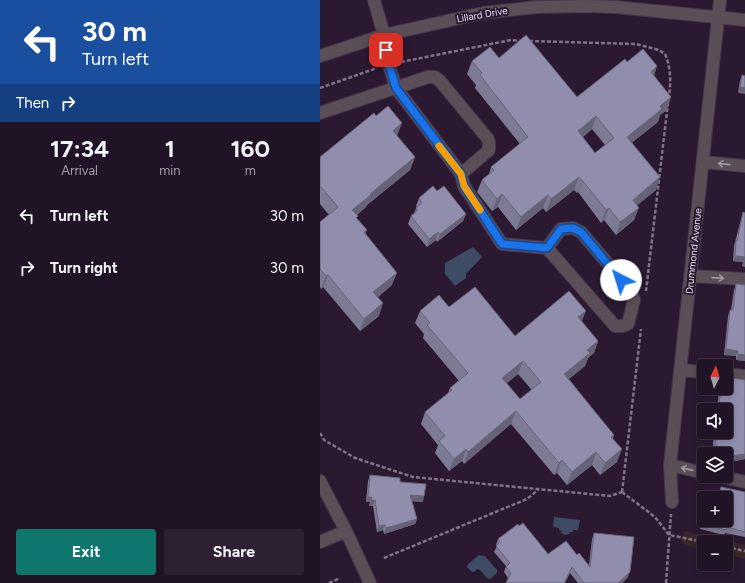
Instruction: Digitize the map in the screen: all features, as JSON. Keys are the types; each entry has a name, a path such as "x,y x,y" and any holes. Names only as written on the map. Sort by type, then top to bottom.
{"street":[{"path":"374,0 384,36 389,65 396,88 461,174 464,186 502,244 547,248 614,326 623,326 628,324 634,300 631,291 581,232 573,228 561,229 547,248"},
{"name":"Drummond Avenue","path":"672,502 670,465 720,0"},
{"name":"Lillard Drive","path":"320,56 384,36 483,12 536,7 587,6 745,20"},
{"path":"320,113 428,77 435,77 440,81 488,139 489,150 461,174"},
{"path":"702,162 745,166"},
{"path":"690,276 745,279"},
{"path":"680,370 697,371"},
{"path":"733,375 745,376"},
{"path":"670,465 697,471"},
{"path":"733,479 745,482"},
{"path":"320,481 346,531 370,583"},
{"path":"320,542 346,531"}],"path":[{"path":"320,88 389,65 511,40 636,44 659,50 665,54 668,60 671,81 645,294"},
{"path":"622,492 642,326"},
{"path":"320,433 324,440 355,458 413,477 610,496 622,492"},
{"path":"384,558 528,499 538,490"},
{"path":"622,492 655,517 669,535 697,541"},
{"path":"666,583 672,502"},
{"path":"733,548 745,551"},
{"path":"329,583 340,578"}],"shaded area":[{"path":"684,531 701,535 697,535 697,548 682,543"},
{"path":"733,542 745,545 745,559 733,556"}],"water":[{"path":"473,247 482,257 466,274 466,278 455,286 445,274 445,263"},
{"path":"554,517 580,520 578,530 573,530 573,532 565,535 561,533 562,531 559,530 559,528 553,527"},
{"path":"479,555 485,556 497,570 497,573 490,579 487,578 480,570 477,569 472,572 467,567 468,564"}],"building":[{"path":"526,35 577,97 625,59 627,62 643,49 657,66 651,72 671,97 660,106 662,109 627,137 660,177 633,200 639,208 620,222 609,208 606,210 579,177 551,199 548,195 521,217 502,194 497,199 482,180 494,170 491,167 528,137 480,75 482,73 472,61 490,47 499,58","holes":["596,116 614,138 595,153 578,131"]},
{"path":"742,75 745,76 745,88 740,87"},
{"path":"388,106 402,123 393,131 415,157 352,210 358,216 356,218 367,230 364,232 397,273 373,292 383,303 364,319 328,275 326,276 320,269 320,222 338,207 321,187 320,188 320,157 374,113 376,116"},
{"path":"433,186 437,191 444,186 466,214 440,234 438,232 429,239 411,216 418,210 416,208 422,203 419,198"},
{"path":"743,212 745,213 745,257 735,256 736,241"},
{"path":"736,284 745,285 745,355 738,354 738,351 726,349 730,310 733,310"},
{"path":"475,287 515,336 569,291 586,311 578,317 598,341 587,350 590,353 564,374 614,435 611,437 622,449 605,463 596,452 572,472 562,460 559,463 516,411 468,452 466,449 454,459 439,441 445,436 425,412 452,390 450,388 468,373 427,325 430,323 420,311 439,295 449,307","holes":["523,361 541,382 520,399 502,378"]},
{"path":"733,378 745,380 745,454 733,456 733,447 716,447 715,439 733,439 733,403 719,403 720,395 733,395"},
{"path":"370,475 400,478 400,482 426,484 424,496 410,495 417,519 386,528 385,525 379,526 375,500 371,500 372,497 368,497"},
{"path":"721,487 745,492 745,532 727,527 733,527 733,491 720,491"},
{"path":"523,523 548,554 566,541 577,555 579,553 590,567 594,533 634,537 630,572 618,583 584,583 572,567 564,583 506,583 511,573 506,567 510,563 496,546 500,542 498,539 518,524 519,526"},
{"path":"714,527 727,527 726,530"}],"slow traffic":[{"path":"439,146 461,174 464,186 480,210"}],"route":[{"path":"386,50 396,88 461,174 464,186 502,244 547,248 561,229 573,228 581,232 621,280"}]}
